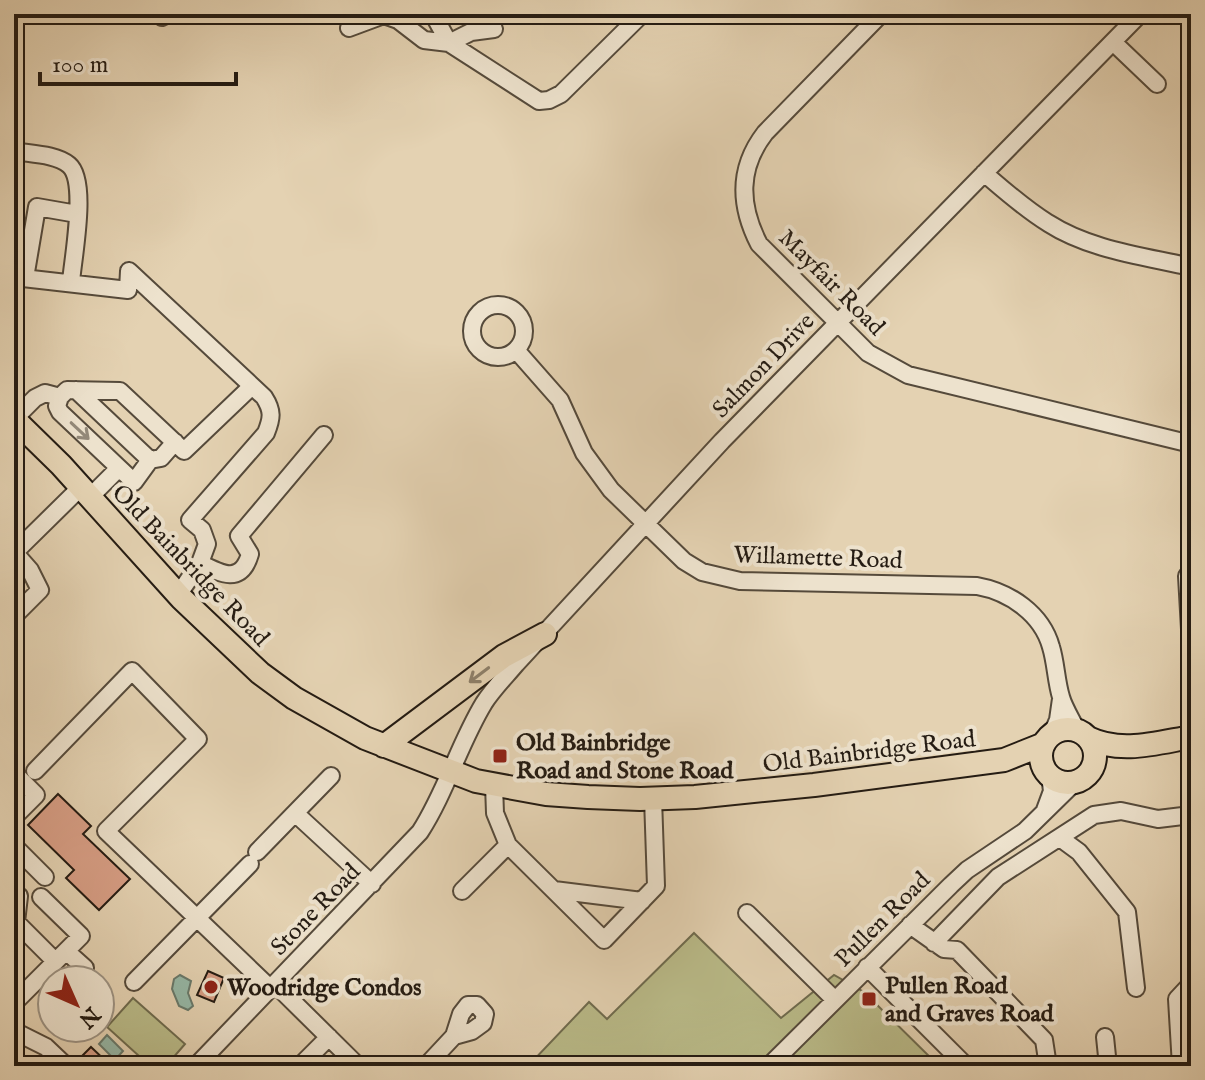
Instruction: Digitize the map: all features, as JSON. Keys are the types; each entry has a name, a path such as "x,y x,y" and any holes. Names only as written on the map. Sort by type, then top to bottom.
{"main road":[{"name":"Old Bainbridge Road","path":"14,419 222,640 294,698 332,721 450,772 494,785 574,796 653,798 799,787 1004,760 1048,739"},
{"path":"384,746 504,656 545,634"},
{"path":"1083,735 1094,750 1094,763 1087,775 1076,781 1063,782 1047,772 1041,757 1048,739 1069,729 1083,735 1104,746 1128,748"},
{"path":"1094,763 1128,748 1191,737"},
{"name":"Old Bainbridge Road","path":"1004,760 1047,772"}],"street":[{"path":"433,14 449,43 528,97 539,101 561,94 642,14"},
{"name":"Mayfair Road","path":"881,14 765,133 753,151 744,177 745,209 759,244 868,353 908,375 1191,444"},
{"name":"Salmon Drive","path":"450,772 485,701 645,524 722,441 1140,14"},
{"path":"349,28 384,15 398,20 424,40 449,43 471,32 494,29"},
{"path":"1113,42 1157,84"},
{"path":"14,151 59,159 71,166 77,177 71,282"},
{"path":"984,173 1026,209 1075,237 1103,247 1191,267"},
{"path":"77,214 37,207 19,278 128,290 129,271 252,386 270,407 272,418 266,433 190,520 202,530 207,544 200,563 178,595"},
{"name":"Willamette Road","path":"516,350 560,400 584,453 596,471 645,524 684,561 702,572 729,579 977,586 993,589 1020,604 1043,629 1051,644 1061,698 1058,720 1048,739"},
{"path":"14,419 35,398 45,393 120,391 184,451 252,386"},
{"path":"68,393 57,406 60,412 134,482 150,460 161,458 175,442"},
{"path":"68,393 150,460"},
{"path":"200,563 221,574 234,575 241,571 250,554 239,536 324,435"},
{"path":"14,616 40,590 30,570 14,553 119,468"},
{"path":"1187,576 1191,647"},
{"path":"35,771 132,671 198,739 106,831 358,1066"},
{"name":"Willamette Road","path":"1061,698 1083,735"},
{"name":"Stone Road","path":"196,1066 420,832 436,808 450,772"},
{"path":"1040,818 1052,791 1047,772"},
{"path":"14,773 36,795 14,817"},
{"path":"134,982 331,776"},
{"name":"Pullen Road","path":"769,1066 967,870 1040,818 1076,781"},
{"path":"494,785 495,813 508,845 604,940 656,886 653,798"},
{"path":"934,943 998,877 1094,815 1121,811 1158,819 1191,815"},
{"path":"295,813 372,884"},
{"path":"1060,838 1079,852 1127,912 1136,988"},
{"path":"462,891 508,845"},
{"path":"14,846 45,877"},
{"path":"554,890 642,901"},
{"path":"14,892 19,896 16,922 61,956 77,964"},
{"path":"14,1003 81,936 41,897"},
{"path":"927,908 957,936 957,950"},
{"path":"747,913 835,1000"},
{"path":"910,925 944,949 957,950 1044,1040 1048,1066"},
{"path":"867,967 966,1066"},
{"path":"1181,1066 1177,999 1191,984"},
{"path":"14,1031 46,1047 66,1066"},
{"path":"426,1066 454,1036"},
{"path":"300,1066 329,1037"},
{"path":"1105,1037 1108,1066"}],"green space":[{"path":"694,933 781,1018 834,975 864,992 939,1066 528,1066 589,1002 607,1019"},
{"path":"133,998 185,1044 166,1066 150,1066 116,1035 116,1017"}],"shaded area":[{"path":"180,975 191,981 188,993 193,1006 188,1010 179,1006 172,989 174,979"},
{"path":"99,1044 116,1044 123,1051 115,1060"}],"building":[{"path":"58,794 91,826 83,834 130,879 99,910 66,878 74,870 28,825"},
{"name":"Woodridge Condos","path":"208,971 224,978 214,1002 197,995"},
{"path":"91,1047 111,1066 86,1066 79,1059"}],"place":[{"name":"Old Bainbridge Road and Stone Road","path":"500,756"},
{"name":"Woodridge Condos","path":"211,987"},
{"name":"Pullen Road and Graves Road","path":"869,999"}]}
